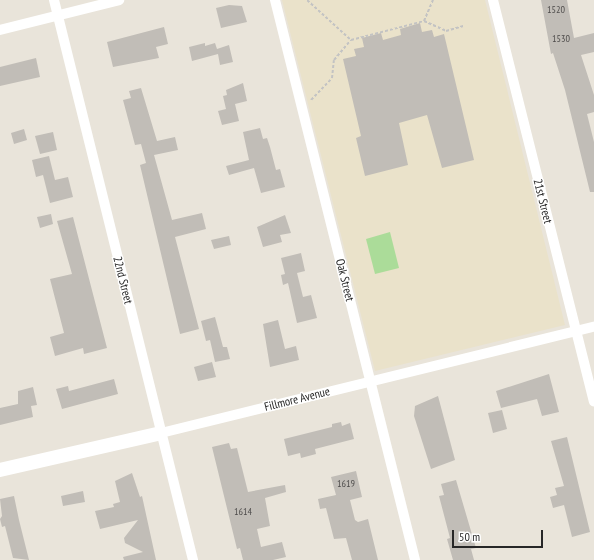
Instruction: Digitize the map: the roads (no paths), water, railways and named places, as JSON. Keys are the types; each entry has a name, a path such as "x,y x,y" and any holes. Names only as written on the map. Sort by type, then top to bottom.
{"street":[{"name":"22nd Street","path":"54,0 193,560"},
{"path":"0,30 120,0"},
{"name":"Oak Street","path":"275,0 415,560"},
{"name":"21st Street","path":"493,0 594,401"},
{"name":"Fillmore Avenue","path":"0,470 161,433 594,327"}]}
